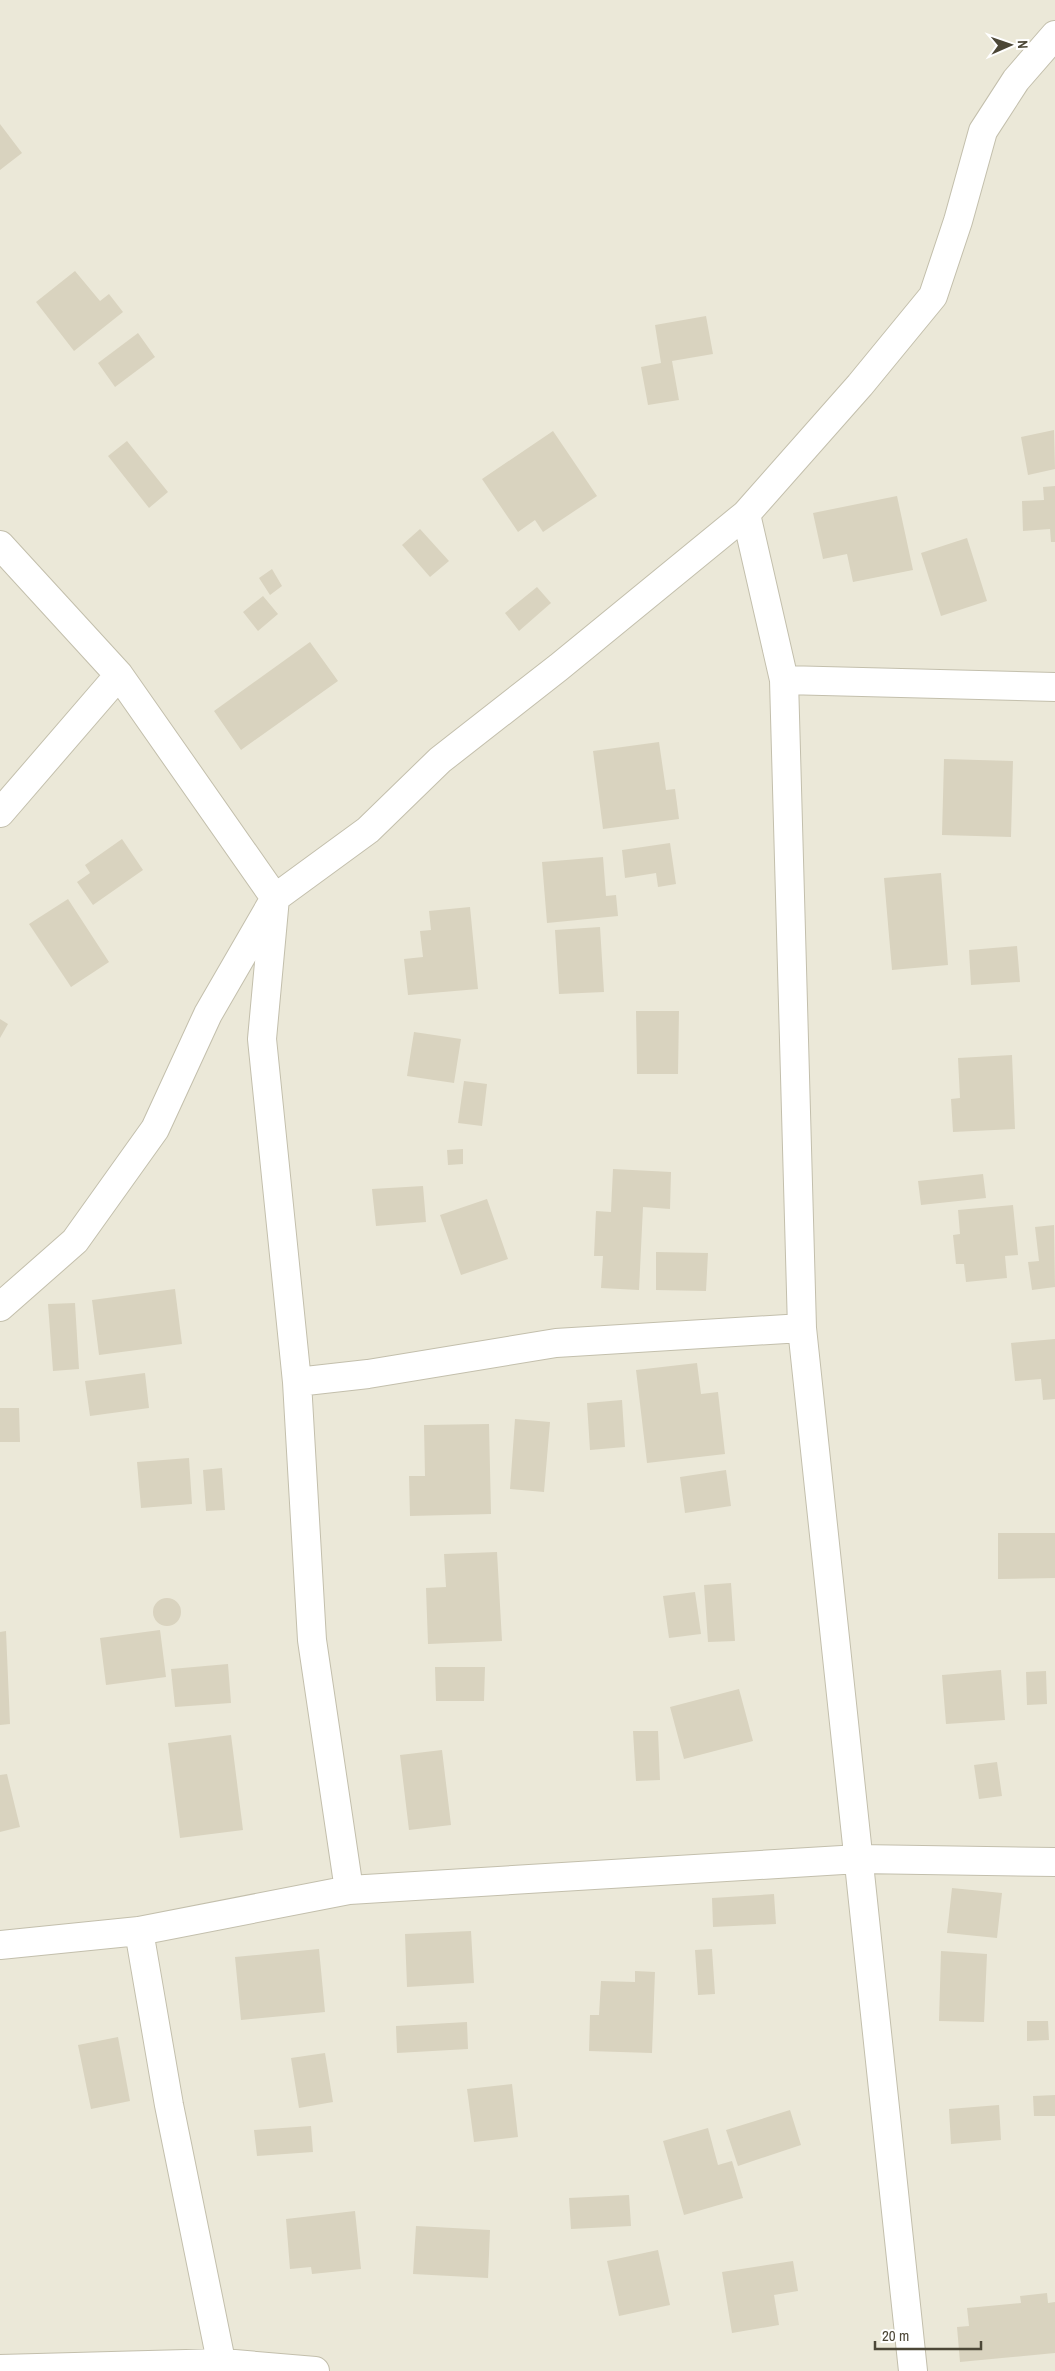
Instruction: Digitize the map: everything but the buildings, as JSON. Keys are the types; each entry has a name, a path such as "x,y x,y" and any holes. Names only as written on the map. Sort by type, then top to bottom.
{"street":[{"path":"0,1307 75,1241 155,1129 208,1014 275,898 368,830 440,760 559,667 746,514 860,385 933,296 958,221 983,131 1016,80 1055,35"},
{"path":"746,514 784,680 802,1328 913,2371"},
{"path":"0,545 119,675 275,898 262,1039 297,1382 312,1640 349,1890"},
{"path":"0,813 119,675"},
{"path":"784,680 1055,687"},
{"path":"297,1382 368,1374 556,1343 802,1328"},
{"path":"0,1945 140,1931 349,1890 859,1858 1055,1862"},
{"path":"140,1931 169,2105 223,2367"},
{"path":"0,2369 223,2367 314,2371"}],"shaded area":[{"path":"0,0 1055,0 1055,2371 0,2371"}]}
